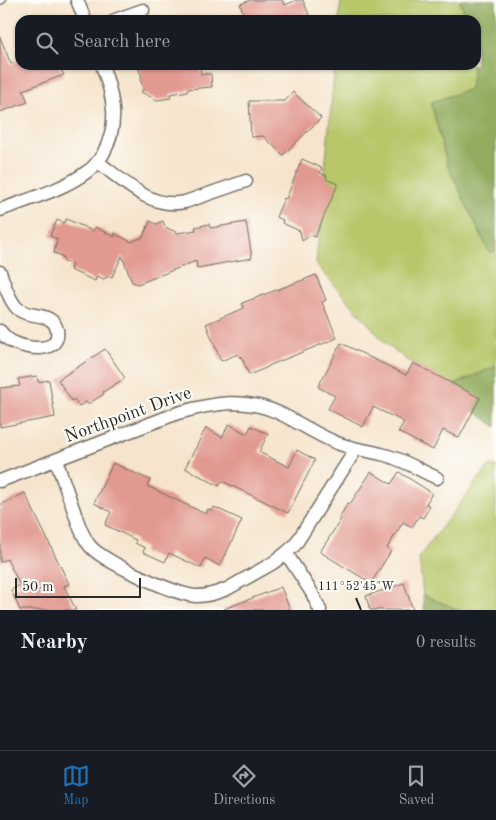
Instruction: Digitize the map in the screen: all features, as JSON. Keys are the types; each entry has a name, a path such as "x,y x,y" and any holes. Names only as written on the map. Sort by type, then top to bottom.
{"street":[{"path":"77,0 82,15"},
{"path":"128,15 143,10"},
{"path":"0,210 65,185 90,170 98,162 110,137 114,111 112,97 104,70"},
{"path":"98,162 140,193 163,203 175,204 185,202 246,182"},
{"path":"0,272 16,308 31,316 46,317 51,320 55,324 57,337 50,346 35,348 13,343 0,331"},
{"name":"Northpoint Drive","path":"0,481 178,413 221,403 264,408 278,413 335,442 356,449 382,454 437,478"},
{"path":"56,460 82,532 90,547 105,559 169,589 190,596 198,596 218,593 286,554 302,536 356,449"},
{"path":"286,554 312,592 320,610"}],"green space":[{"path":"341,0 459,0 466,15 340,15"},
{"path":"459,0 496,0 496,251 489,252 447,164 431,102 470,89 472,70 481,70 481,15 466,15"},
{"path":"335,70 472,70 470,89 431,103 447,164 489,252 496,251 496,366 445,389 386,344 316,264"},
{"path":"496,366 496,427 445,389"},
{"path":"496,466 496,610 459,610 423,595 419,557 488,467"},
{"path":"423,595 459,610 424,610"}],"building":[{"path":"251,0 282,0 285,5 297,0 303,0 309,15 244,15 240,4"},
{"path":"0,37 11,64 15,62 15,70 61,70 64,75 23,90 28,102 0,112"},
{"path":"139,70 201,70 201,74 211,74 212,87 187,89 188,91 170,94 171,98 157,100 141,92 144,88 140,80 142,77"},
{"path":"293,92 321,118 283,155 263,136 251,137 249,101 285,101"},
{"path":"302,159 322,168 320,173 327,176 326,179 338,184 315,237 311,235 302,241 300,231 282,223 283,220 276,217 284,198 286,199"},
{"path":"66,219 93,231 95,227 115,237 114,233 131,242 143,237 150,221 156,224 163,221 165,227 178,233 196,230 195,227 209,224 210,228 246,222 252,258 197,268 196,261 138,284 132,282 122,256 112,277 109,276 104,279 97,276 95,281 70,270 72,264 64,262 62,256 54,253 57,239 50,236 57,220 64,223"},
{"path":"316,275 326,300 322,302 337,338 249,375 241,356 239,357 238,354 221,361 206,324 244,308 242,303"},
{"path":"341,343 406,375 413,363 480,398 459,438 443,430 433,450 398,432 404,422 373,407 363,427 328,409 335,396 318,387"},
{"path":"105,349 125,378 88,404 86,402 79,406 74,399 72,401 58,380"},
{"path":"37,376 38,382 49,380 55,417 0,427 0,388 20,386 18,379"},
{"path":"229,424 247,434 251,426 268,434 259,452 289,467 297,450 315,460 288,513 222,481 219,486 185,468 206,428 222,437"},
{"path":"113,463 150,480 147,486 206,514 208,509 212,511 214,507 242,520 220,566 205,558 201,568 169,553 165,562 143,552 145,548 135,543 136,540 105,525 111,512 94,503"},
{"path":"371,472 391,484 399,472 432,493 426,504 430,506 423,518 419,516 412,527 403,522 387,548 391,551 371,583 320,552 341,519 339,518 348,503 350,504"},
{"path":"25,493 69,584 64,586 76,610 20,610 11,590 20,585 7,559 0,562 0,505"},
{"path":"404,583 413,610 370,610 366,596"},
{"path":"281,587 290,610 224,610 224,609"}]}
